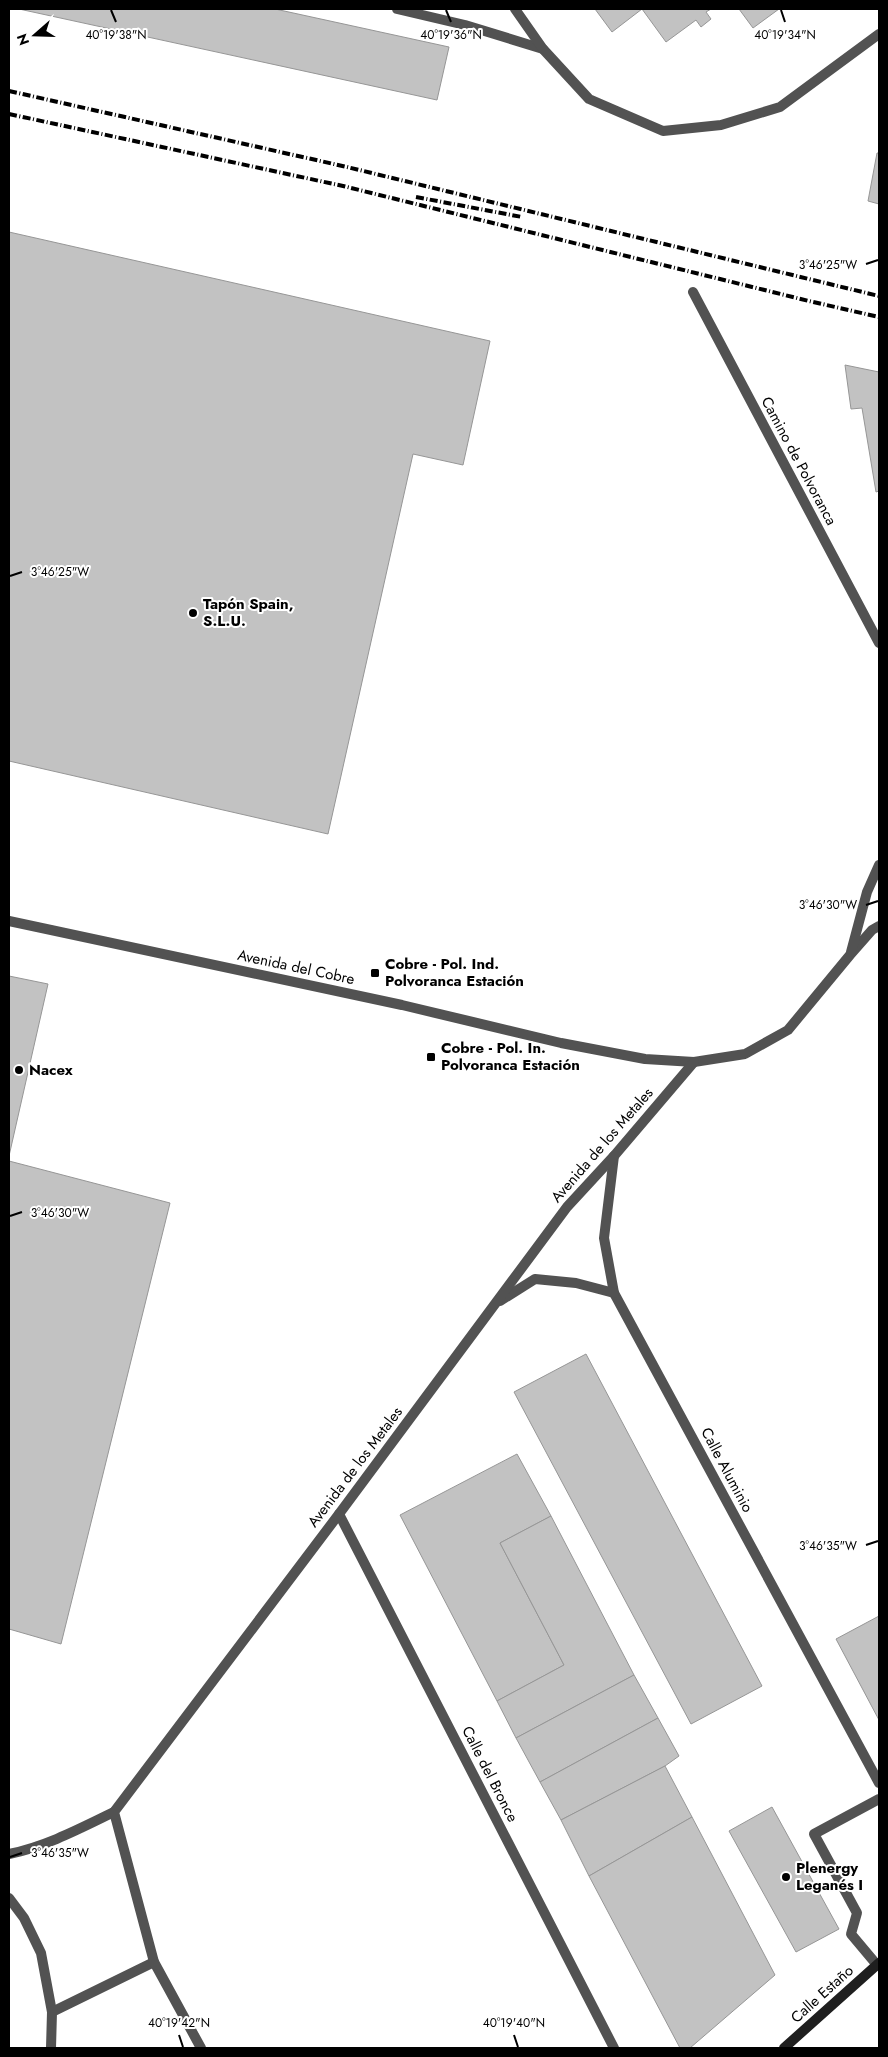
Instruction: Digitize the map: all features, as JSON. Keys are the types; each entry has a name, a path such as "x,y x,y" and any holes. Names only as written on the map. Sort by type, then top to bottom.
{"main road":[{"name":"Calle Estaño","path":"784,2048 878,1964"}],"street":[{"path":"397,9 466,25 543,49"},
{"path":"515,9 543,49 589,99 663,131 721,125 780,107 879,34"},
{"name":"Camino de Polvoranca","path":"693,292 879,643"},
{"path":"850,955 867,892 879,865"},
{"name":"Avenida del Cobre","path":"9,921 402,1005 561,1043 645,1059 694,1062"},
{"path":"694,1062 745,1054 788,1030 850,955 872,930 879,926"},
{"name":"Avenida de los Metales","path":"114,1812 567,1207 614,1156 694,1062"},
{"name":"Calle Aluminio","path":"614,1156 604,1238 614,1293 879,1783"},
{"path":"495,1304 536,1279 576,1283 614,1293"},
{"name":"Calle del Bronce","path":"339,1514 614,2048"},
{"path":"878,1964 851,1934 857,1913 814,1834 879,1799"},
{"path":"9,1854 34,1849 60,1839 114,1812 154,1962 201,2048"},
{"path":"9,1898 24,1918 41,1953 52,2012 52,2048"},
{"path":"52,2012 154,1962"}],"building":[{"path":"19,9 275,9 449,47 437,100"},
{"path":"595,9 642,9 612,32"},
{"path":"642,9 711,9 706,12 711,19 701,27 696,20 666,42"},
{"path":"739,9 779,9 753,28"},
{"path":"877,153 879,153 879,204 868,201"},
{"name":"Tapón Spain, S.L.U.","path":"9,232 490,341 463,465 413,454 328,834 9,761"},
{"path":"845,365 879,372 879,491 876,492 862,408 851,409"},
{"name":"Nacex","path":"9,976 48,984 9,1156"},
{"path":"9,1161 170,1203 61,1644 9,1629"},
{"path":"586,1354 762,1686 691,1724 514,1392"},
{"path":"517,1454 551,1516 500,1543 564,1665 497,1701 400,1515"},
{"path":"551,1516 634,1675 516,1738 497,1701 564,1665 500,1543"},
{"path":"879,1616 879,1720 836,1639"},
{"path":"634,1675 658,1718 540,1782 516,1738"},
{"path":"658,1718 679,1756 665,1766 561,1820 540,1782"},
{"path":"665,1766 692,1817 589,1876 561,1820"},
{"path":"772,1807 839,1929 796,1952 729,1831"},
{"path":"692,1817 775,1975 690,2048 680,2048 589,1876"}],"railway":[{"path":"9,91 347,167 879,296"},
{"path":"9,114 343,186 879,317"},
{"path":"416,197 522,217"}],"place":[{"name":"Tapón Spain, S.L.U.","path":"193,613"},
{"name":"Cobre - Pol. Ind. Polvoranca Estación","path":"375,973"},
{"name":"Cobre - Pol. In. Polvoranca Estación","path":"431,1057"},
{"name":"Nacex","path":"19,1070"},
{"name":"Plenergy Leganés I","path":"786,1877"}]}
